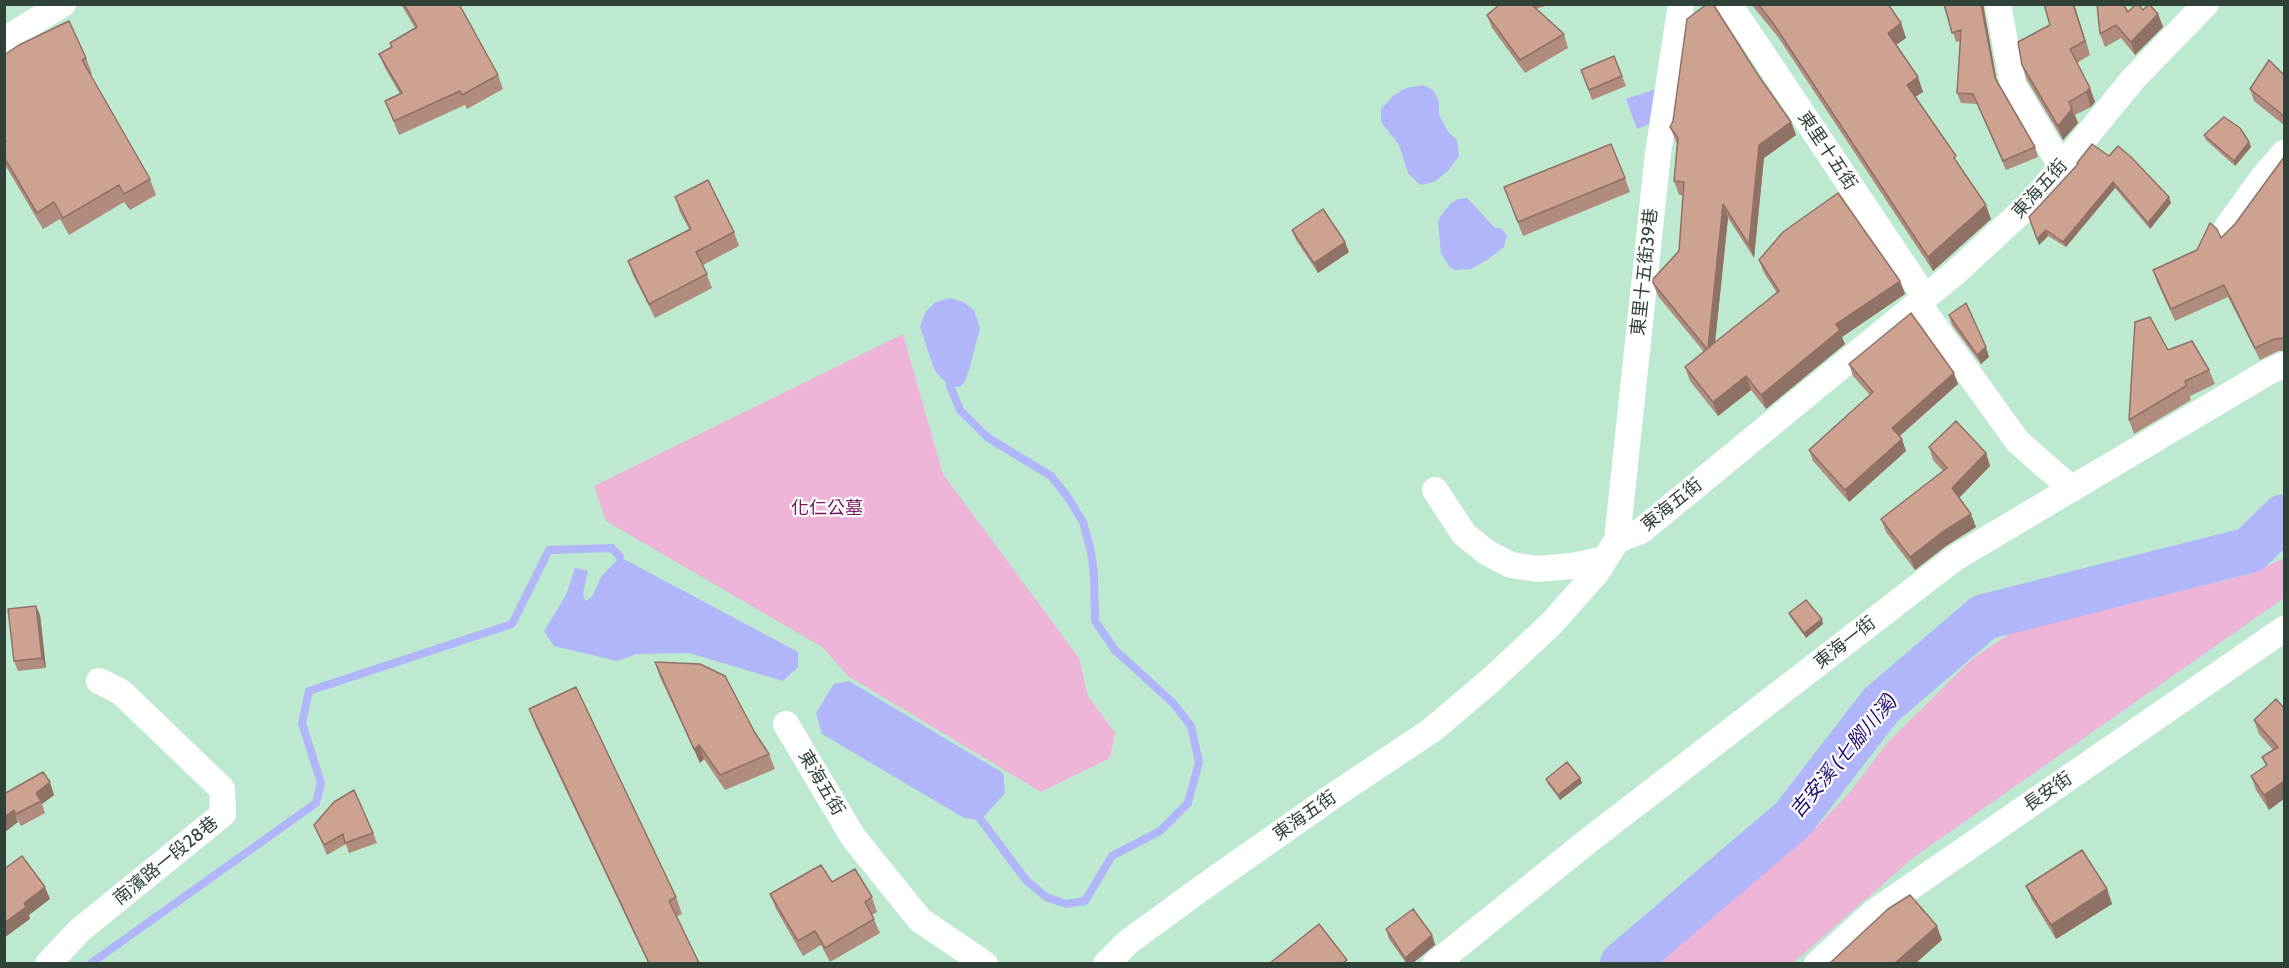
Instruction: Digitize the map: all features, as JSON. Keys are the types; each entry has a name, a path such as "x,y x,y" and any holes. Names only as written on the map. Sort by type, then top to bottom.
{"street":[{"path":"4,40 63,4"},
{"name":"東里十五街39巷","path":"1611,550 1658,153 1681,4"},
{"name":"東里十五街","path":"1729,4 1922,300 2018,442 2072,489"},
{"path":"1998,4 2013,85 2061,166"},
{"name":"東海五街","path":"1106,963 1128,942 1202,888 1432,730 1492,679 1552,623 1597,572 1611,550 1641,531 1922,300 2033,201 2134,78 2206,4"},
{"path":"2227,227 2264,176 2284,153"},
{"name":"東海一街","path":"1435,963 1587,841 1955,558 2268,372 2284,365"},
{"path":"1435,490 1464,534 1486,552 1511,566 1537,568 1572,566 1611,550"},
{"name":"長安街","path":"1817,963 1873,913 2284,628"},
{"name":"南濱路一段28巷","path":"48,963 80,930 223,814 222,789 121,692 99,681"},
{"name":"東海五街","path":"786,724 853,837 920,920 986,963"}],"green space":[{"name":"化仁公墓","path":"903,334 943,474 1079,658 1088,696 1115,733 1110,758 1041,792 848,676 822,647 606,521 594,486"},
{"path":"2284,558 2284,598 1914,857 1793,963 1659,963 1812,832 1850,792 1887,743 1971,660 2012,632 2251,574"}],"water":[{"path":"1424,85 1434,91 1439,102 1439,115 1448,132 1457,140 1459,156 1447,172 1434,182 1420,185 1408,173 1399,145 1381,122 1381,109 1393,96 1406,88"},
{"path":"1659,88 1656,122 1637,129 1626,99"},
{"path":"1467,198 1494,227 1502,229 1507,236 1504,247 1487,260 1471,269 1455,270 1441,254 1438,223 1451,203"},
{"path":"950,298 963,302 974,310 980,328 969,370 964,383 959,387 950,386 934,369 920,327 926,311 936,302"},
{"path":"620,557 798,652 798,667 783,681 689,653 637,654 617,661 554,646 544,631 566,595 575,568 588,571 583,593 585,601 592,597 601,577"},
{"path":"849,681 1003,773 1005,793 981,820 964,818 822,734 816,713 834,684"}],"building":[{"path":"404,4 459,4 498,75 462,95 460,91 394,121 385,101 402,93 379,54 392,47 390,43 417,27"},
{"path":"1500,4 1531,4 1564,34 1520,60 1487,15"},
{"path":"1707,4 1713,4 1791,122 1759,145 1749,245 1723,204 1708,348 1779,291 1759,260 1783,232 1838,193 1900,281 1836,324 1840,330 1761,395 1746,376 1713,402 1685,367 1707,349 1653,283 1653,279 1679,251 1684,182 1674,181 1678,138 1670,127 1673,121 1687,19"},
{"path":"1758,4 1888,4 1901,23 1888,33 1918,77 1907,85 1956,156 1954,158 1986,205 1928,257 1773,23"},
{"path":"1944,4 1981,4 1995,78 2035,147 2003,161 1973,94 1957,93 1961,30 1952,33"},
{"path":"2044,4 2073,4 2085,41 2070,49 2090,88 2069,102 2072,109 2058,126 2022,65 2018,42 2050,25"},
{"path":"2097,4 2123,4 2128,12 2136,4 2143,10 2149,4 2158,14 2131,42 2116,25 2100,34"},
{"path":"69,21 86,58 82,60 150,179 124,194 119,185 63,218 54,202 37,213 4,157 4,142 6,141 4,138 4,55 19,45"},
{"path":"1614,56 1622,76 1589,90 1581,70"},
{"path":"2269,60 2284,75 2284,116 2250,89"},
{"path":"2224,117 2240,128 2249,142 2234,161 2204,135"},
{"path":"1611,144 1625,178 1518,222 1504,187"},
{"path":"2092,144 2109,156 2118,146 2169,197 2148,223 2113,182 2063,242 2046,230 2037,239 2029,217 2078,164"},
{"path":"2284,157 2284,338 2274,339 2255,348 2224,285 2171,309 2153,270 2197,250 2210,223 2217,229 2221,238 2235,224"},
{"path":"708,180 734,232 696,252 707,274 649,304 628,261 691,229 675,197"},
{"path":"1323,209 1345,242 1314,263 1292,230"},
{"path":"1966,303 1986,347 1977,355 1949,315"},
{"path":"1911,313 1954,373 1892,428 1902,439 1845,490 1809,450 1873,392 1849,364"},
{"path":"2150,317 2168,350 2192,341 2209,370 2185,381 2186,386 2129,420 2135,322"},
{"path":"1956,421 1986,453 1952,488 1971,514 1910,557 1881,519 1947,468 1929,447"},
{"path":"1806,600 1822,619 1804,633 1789,613"},
{"path":"36,606 42,658 14,661 8,609"},
{"path":"655,662 700,664 725,676 755,733 769,754 720,775 699,745 694,749"},
{"path":"576,687 676,897 669,901 699,963 649,963 529,709"},
{"path":"2276,699 2284,708 2284,781 2264,795 2251,776 2267,765 2262,757 2278,747 2254,720"},
{"path":"1567,762 1580,778 1558,795 1546,779"},
{"path":"43,772 50,782 36,793 41,801 16,814 14,810 4,817 4,794"},
{"path":"354,790 373,833 345,843 343,834 324,845 314,825 334,802"},
{"path":"2082,850 2107,889 2051,925 2026,886"},
{"path":"22,856 45,887 24,903 26,907 4,923 4,869"},
{"path":"821,865 832,882 855,869 872,897 865,902 874,919 825,948 815,931 798,941 770,894"},
{"path":"1910,895 1937,926 1895,963 1830,963 1888,909"},
{"path":"1413,909 1432,935 1405,958 1386,929"},
{"path":"1319,924 1347,960 1343,963 1270,963"}],"waterway":[{"path":"950,386 960,410 987,437 1051,476 1067,496 1083,522 1091,552 1095,621 1115,650 1173,703 1191,726 1199,762 1188,803 1160,831 1112,856 1085,901 1066,904 1046,897 1026,880 981,820"},
{"name":"吉安溪 (七腳川溪)","path":"1623,964 1793,819 1881,705 1984,617 2250,550 2284,517"},
{"path":"90,964 316,803 321,783 302,723 309,691 512,624 549,550 612,548 620,557"}]}
